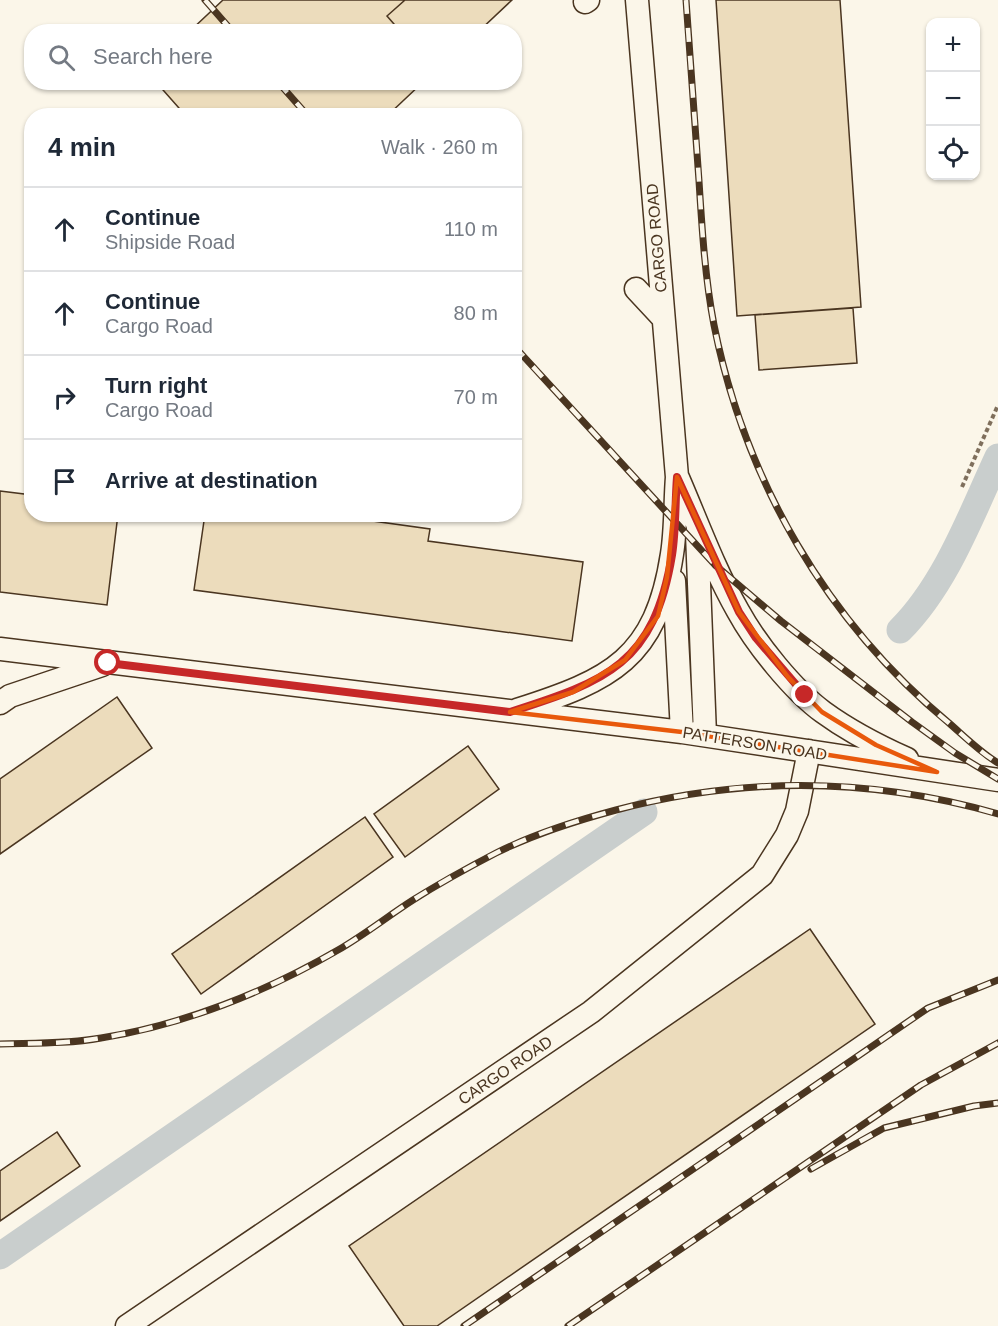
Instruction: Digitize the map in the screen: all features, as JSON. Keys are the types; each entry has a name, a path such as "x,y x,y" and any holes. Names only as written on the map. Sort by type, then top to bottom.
{"street":[{"name":"CARGO ROAD","path":"510,712 573,692 601,678 625,660 640,645 658,616 672,553 677,477 637,0"},
{"path":"636,289 663,318"},
{"name":"CARGO ROAD","path":"677,477 739,612 756,638 805,695 822,712 876,746 937,772"},
{"path":"696,520 705,735"},
{"path":"672,553 682,732"},
{"name":"PATTERSON ROAD","path":"0,649 705,735 998,780"},
{"path":"0,703 10,696 108,663"},
{"name":"CARGO ROAD","path":"127,1326 591,1012 762,875 783,844 797,811 809,751"}],"path":[{"path":"962,487 998,405"}],"highlighted area":[{"path":"677,477 739,612 788,677 822,712 876,745 937,772 682,732 510,712 573,692 625,660 658,616 667,577"}],"building":[{"path":"223,0 405,0 387,16 394,24 198,24"},
{"path":"405,0 512,0 486,24 394,24 387,16"},
{"path":"716,0 840,0 861,307 737,316"},
{"path":"163,90 415,90 395,108 179,108"},
{"path":"853,308 857,363 759,370 755,315"},
{"path":"0,491 24,494 24,522 117,522 107,605 0,592"},
{"path":"204,522 380,522 430,529 428,541 583,562 572,641 194,590"},
{"path":"117,697 152,748 0,854 0,779"},
{"path":"468,746 499,789 405,857 374,814"},
{"path":"365,817 393,857 201,994 172,954"},
{"path":"810,929 875,1024 437,1326 404,1326 349,1246"},
{"path":"57,1132 80,1166 0,1221 0,1171"}],"waterway":[{"path":"900,630 931,592 944,570 998,457"},
{"path":"0,1256 644,812"}],"railway":[{"path":"205,0 226,24"},
{"path":"686,0 708,289 728,383 747,439 770,493 797,545 829,594 865,640 905,683 973,744 998,763"},
{"path":"285,90 301,108"},
{"path":"522,355 715,565 781,621 912,722 955,753 998,779"},
{"path":"0,1044 101,1038 162,1025 223,1005 282,980 338,950 423,894 496,853 555,828 616,810 712,791 807,785 902,793 998,814"},
{"path":"464,1326 928,1008 998,980"},
{"path":"568,1326 921,1085 998,1043"},
{"path":"811,1169 884,1128 974,1106 998,1103"}],"route":[{"path":"108,663 510,712 573,692 601,678 625,660 640,645 658,616 672,553 677,477 720,575 739,612 756,638 805,695"}]}
